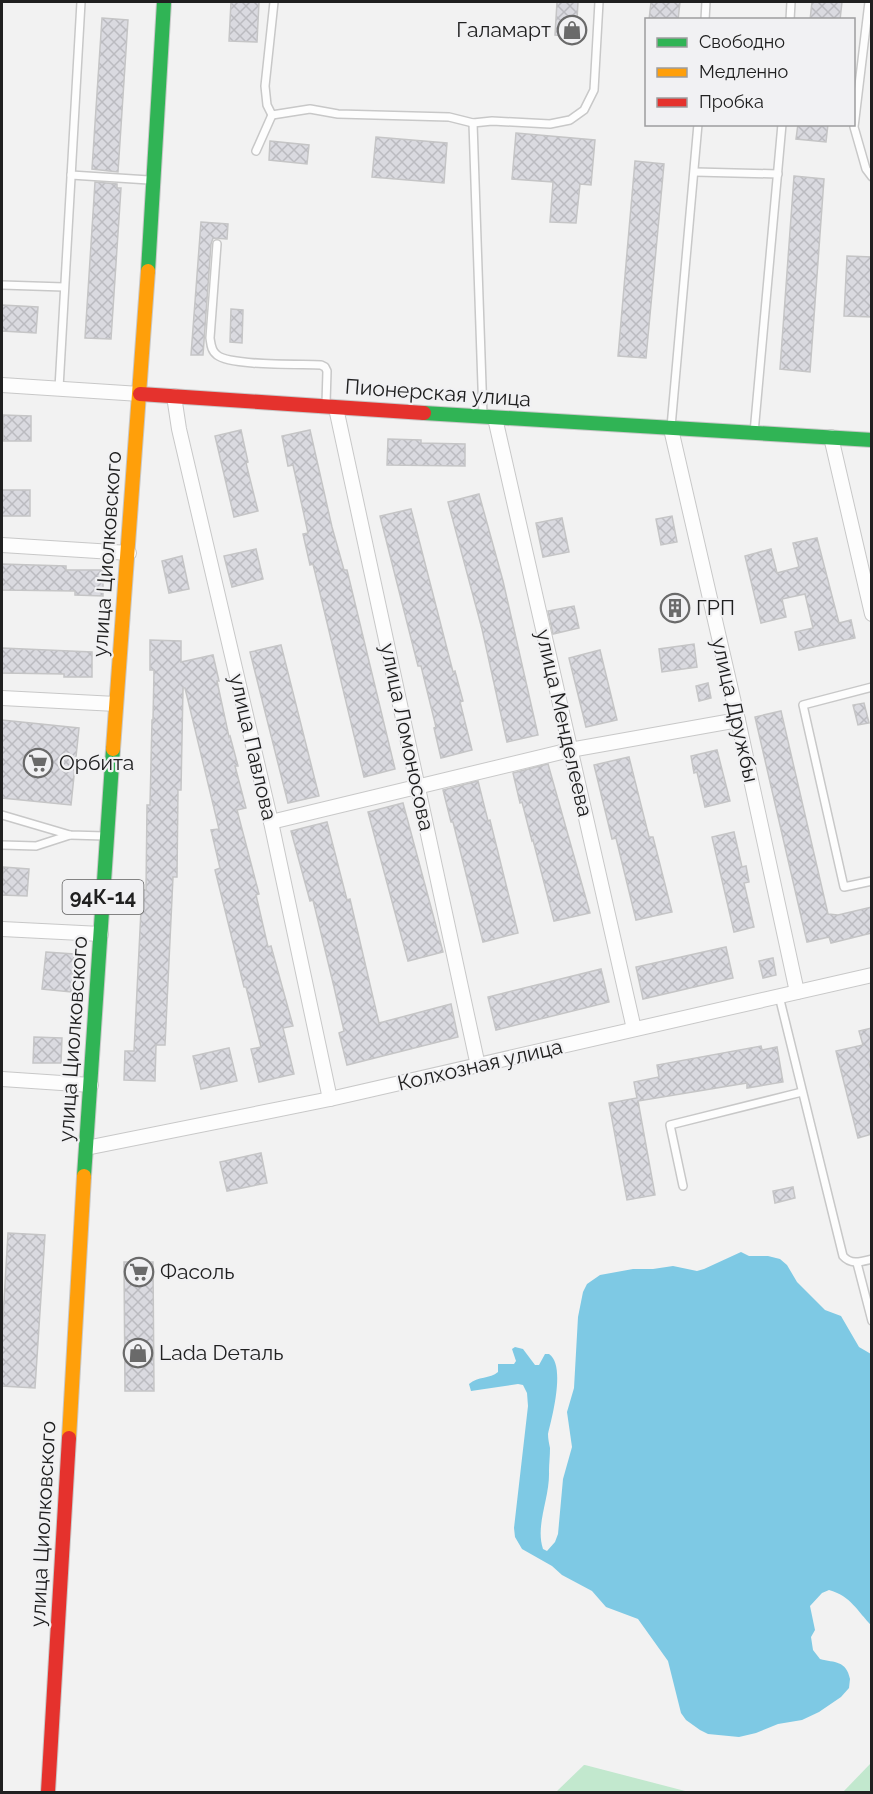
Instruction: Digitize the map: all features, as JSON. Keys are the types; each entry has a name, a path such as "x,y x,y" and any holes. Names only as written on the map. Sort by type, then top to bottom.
{"main road":[{"name":"улица Циолковского","path":"48,1792 86,1148 140,394 164,2"},
{"name":"Пионерская улица","path":"140,394 489,418 872,440"}],"street":[{"name":"Пионерская улица","path":"2,385 140,394"},
{"name":"улица Павлова","path":"174,396 179,429 271,822 330,1099"},
{"name":"улица Ломоносова","path":"331,408 478,1066"},
{"name":"улица Менделеева","path":"489,418 570,750 634,1029"},
{"name":"улица Дружбы","path":"670,429 738,720 797,992"},
{"path":"831,437 872,614"},
{"path":"2,545 129,553"},
{"path":"2,698 116,704"},
{"path":"271,822 570,750 738,720"},
{"path":"2,929 101,934"},
{"name":"Колхозная улица","path":"86,1148 330,1099 872,975"},
{"path":"2,1079 91,1085"}],"lane":[{"path":"59,388 81,2"},
{"path":"272,115 267,105 265,86 274,2"},
{"path":"272,115 310,109 338,114 449,117 473,123 550,124 570,120 584,110 594,90 599,2"},
{"path":"705,18 706,2"},
{"path":"790,18 791,2"},
{"path":"855,119 869,2"},
{"path":"256,151 272,115"},
{"path":"473,123 489,418"},
{"path":"670,429 698,126"},
{"path":"754,433 782,126"},
{"path":"854,126 866,169 872,177"},
{"path":"695,172 778,174"},
{"path":"71,175 152,181"},
{"path":"217,243 210,338 212,349 217,356 232,361 321,364 327,371 331,408"},
{"path":"2,285 64,288"},
{"path":"872,687 803,705 844,887 872,881"},
{"path":"2,815 70,835 107,837"},
{"path":"2,845 36,846 70,835"},
{"path":"779,996 843,1256 848,1261 857,1263 872,1259"},
{"path":"683,1186 670,1125 802,1092"},
{"path":"857,1263 872,1321"}],"green space":[{"path":"871,1763 871,1792 843,1792"},
{"path":"585,1765 689,1792 556,1792"}],"water":[{"path":"741,1252 749,1256 768,1256 780,1259 787,1265 797,1282 825,1310 841,1316 859,1347 871,1354 872,1626 843,1596 829,1590 822,1593 810,1606 815,1630 811,1637 813,1650 820,1659 839,1663 846,1668 850,1679 849,1688 841,1697 819,1712 802,1720 778,1724 739,1737 708,1734 686,1720 681,1713 668,1661 638,1619 606,1607 592,1591 522,1549 515,1537 514,1528 528,1406 527,1393 523,1385 518,1384 471,1391 469,1384 498,1372 498,1364 514,1364 516,1361 512,1349 515,1347 523,1349 535,1365 539,1365 545,1354 549,1354 554,1360 557,1380 548,1434 549,1481 541,1530 543,1549 547,1551 555,1542 558,1534 563,1479 572,1447 567,1412 574,1388 578,1317 587,1284 600,1275 633,1269 673,1266 697,1271"}],"building":[{"path":"231,2 259,2 257,42 229,41"},
{"path":"557,2 578,2 576,37 555,35"},
{"path":"651,2 680,2 678,18 649,18"},
{"path":"812,2 842,2 840,18 810,18"},
{"path":"102,18 128,20 118,172 92,169"},
{"path":"798,126 828,126 826,142 796,139"},
{"path":"516,133 595,140 591,185 580,184 576,223 550,222 553,182 512,179"},
{"path":"376,137 447,143 444,183 372,177"},
{"path":"270,141 309,145 307,164 269,160"},
{"path":"635,161 664,164 646,358 618,356"},
{"path":"794,176 824,179 810,372 780,369"},
{"path":"95,182 117,184 117,188 121,188 111,339 85,338"},
{"path":"201,222 228,224 227,239 213,238 211,244 203,355 191,355"},
{"path":"847,256 872,257 872,317 844,316"},
{"path":"2,305 38,307 36,333 2,331"},
{"path":"231,309 243,310 242,343 230,342"},
{"path":"3,415 31,416 31,441 3,441"},
{"path":"241,430 248,462 246,463 258,511 234,517 215,436"},
{"path":"310,430 332,527 344,570 347,570 395,769 364,777 313,564 310,565 303,534 308,533 293,465 288,466 282,436"},
{"path":"388,439 421,440 421,443 465,444 465,466 387,465"},
{"path":"2,490 30,490 30,516 2,516"},
{"path":"479,494 503,581 538,735 507,742 482,629 448,502"},
{"path":"411,509 453,672 455,671 463,701 460,702 472,750 441,758 421,666 418,666 380,516"},
{"path":"672,516 677,542 661,545 656,519"},
{"path":"562,518 569,552 543,557 536,523"},
{"path":"817,538 839,623 851,620 855,638 799,650 795,632 813,628 805,594 782,599 786,617 761,623 745,556 771,549 777,573 799,567 793,543"},
{"path":"256,549 263,579 232,587 224,556"},
{"path":"182,556 189,589 169,593 162,561"},
{"path":"2,564 66,566 66,570 103,570 103,596 75,595 75,591 2,590"},
{"name":"ГРП","path":"681,598 685,615 669,618 665,602"},
{"path":"574,606 579,628 553,634 548,611"},
{"path":"150,640 181,641 181,662 213,655 229,737 238,766 235,766 246,808 237,810 259,894 256,895 268,947 271,946 293,1026 283,1028 294,1074 259,1082 251,1049 261,1047 215,870 220,868 211,830 219,829 185,688 183,688 177,877 173,877 165,1045 156,1045 155,1081 124,1080 125,1051 134,1051 142,890 146,890 147,805 150,805 154,670 150,670"},
{"path":"694,644 697,667 662,672 659,649"},
{"path":"281,645 319,796 288,803 250,652"},
{"path":"2,648 92,652 92,677 2,673"},
{"path":"600,650 617,720 586,727 569,658"},
{"path":"708,683 711,698 699,701 696,686"},
{"path":"864,703 869,723 858,725 853,705"},
{"path":"781,711 828,914 838,915 872,907 872,933 831,943 829,937 807,942 755,717"},
{"name":"Орбита","path":"2,720 79,728 71,805 2,798"},
{"path":"717,750 730,801 705,807 691,756"},
{"path":"629,757 649,837 653,837 672,912 636,920 616,838 612,839 594,765"},
{"path":"548,764 590,913 554,921 513,773"},
{"path":"478,781 518,933 483,942 443,790"},
{"path":"403,803 443,952 408,961 368,812"},
{"path":"327,822 347,900 350,899 379,1023 451,1004 458,1037 347,1065 339,1033 344,1031 334,987 313,900 310,901 291,831"},
{"path":"734,832 742,867 746,866 749,882 744,883 754,927 734,932 712,837"},
{"path":"3,867 29,869 27,896 2,895"},
{"path":"726,947 733,978 643,999 636,967"},
{"path":"46,952 74,954 71,992 42,989"},
{"path":"773,958 776,975 763,978 759,961"},
{"path":"601,969 609,1002 496,1030 488,997"},
{"path":"872,1028 872,1063 869,1063 872,1073 872,1134 858,1138 836,1051 863,1045 859,1031"},
{"path":"34,1037 62,1038 61,1063 33,1063"},
{"path":"761,1046 762,1050 777,1047 783,1082 747,1088 747,1083 638,1101 655,1195 627,1200 609,1103 637,1098 634,1082 659,1077 657,1065"},
{"path":"229,1048 237,1081 201,1089 193,1056"},
{"path":"261,1153 267,1183 227,1191 220,1162"},
{"path":"793,1187 795,1198 775,1203 773,1191"},
{"path":"8,1233 45,1235 35,1388 2,1386 2,1335"},
{"path":"124,1262 153,1262 154,1391 125,1391"}],"traffic: fast":[{"path":"148,271 164,2"},
{"path":"424,413 872,440"},
{"path":"84,1176 113,749"}],"traffic: slow":[{"path":"113,749 148,271"},
{"path":"69,1438 84,1176"}],"traffic: jam":[{"path":"140,394 424,413"},
{"path":"48,1792 69,1438"}],"place":[{"name":"Галамарт","path":"572,30"},
{"name":"ГРП","path":"675,608"},
{"name":"Орбита","path":"38,763"},
{"name":"Фасоль","path":"139,1272"},
{"name":"Lada Dеталь","path":"138,1353"}]}
